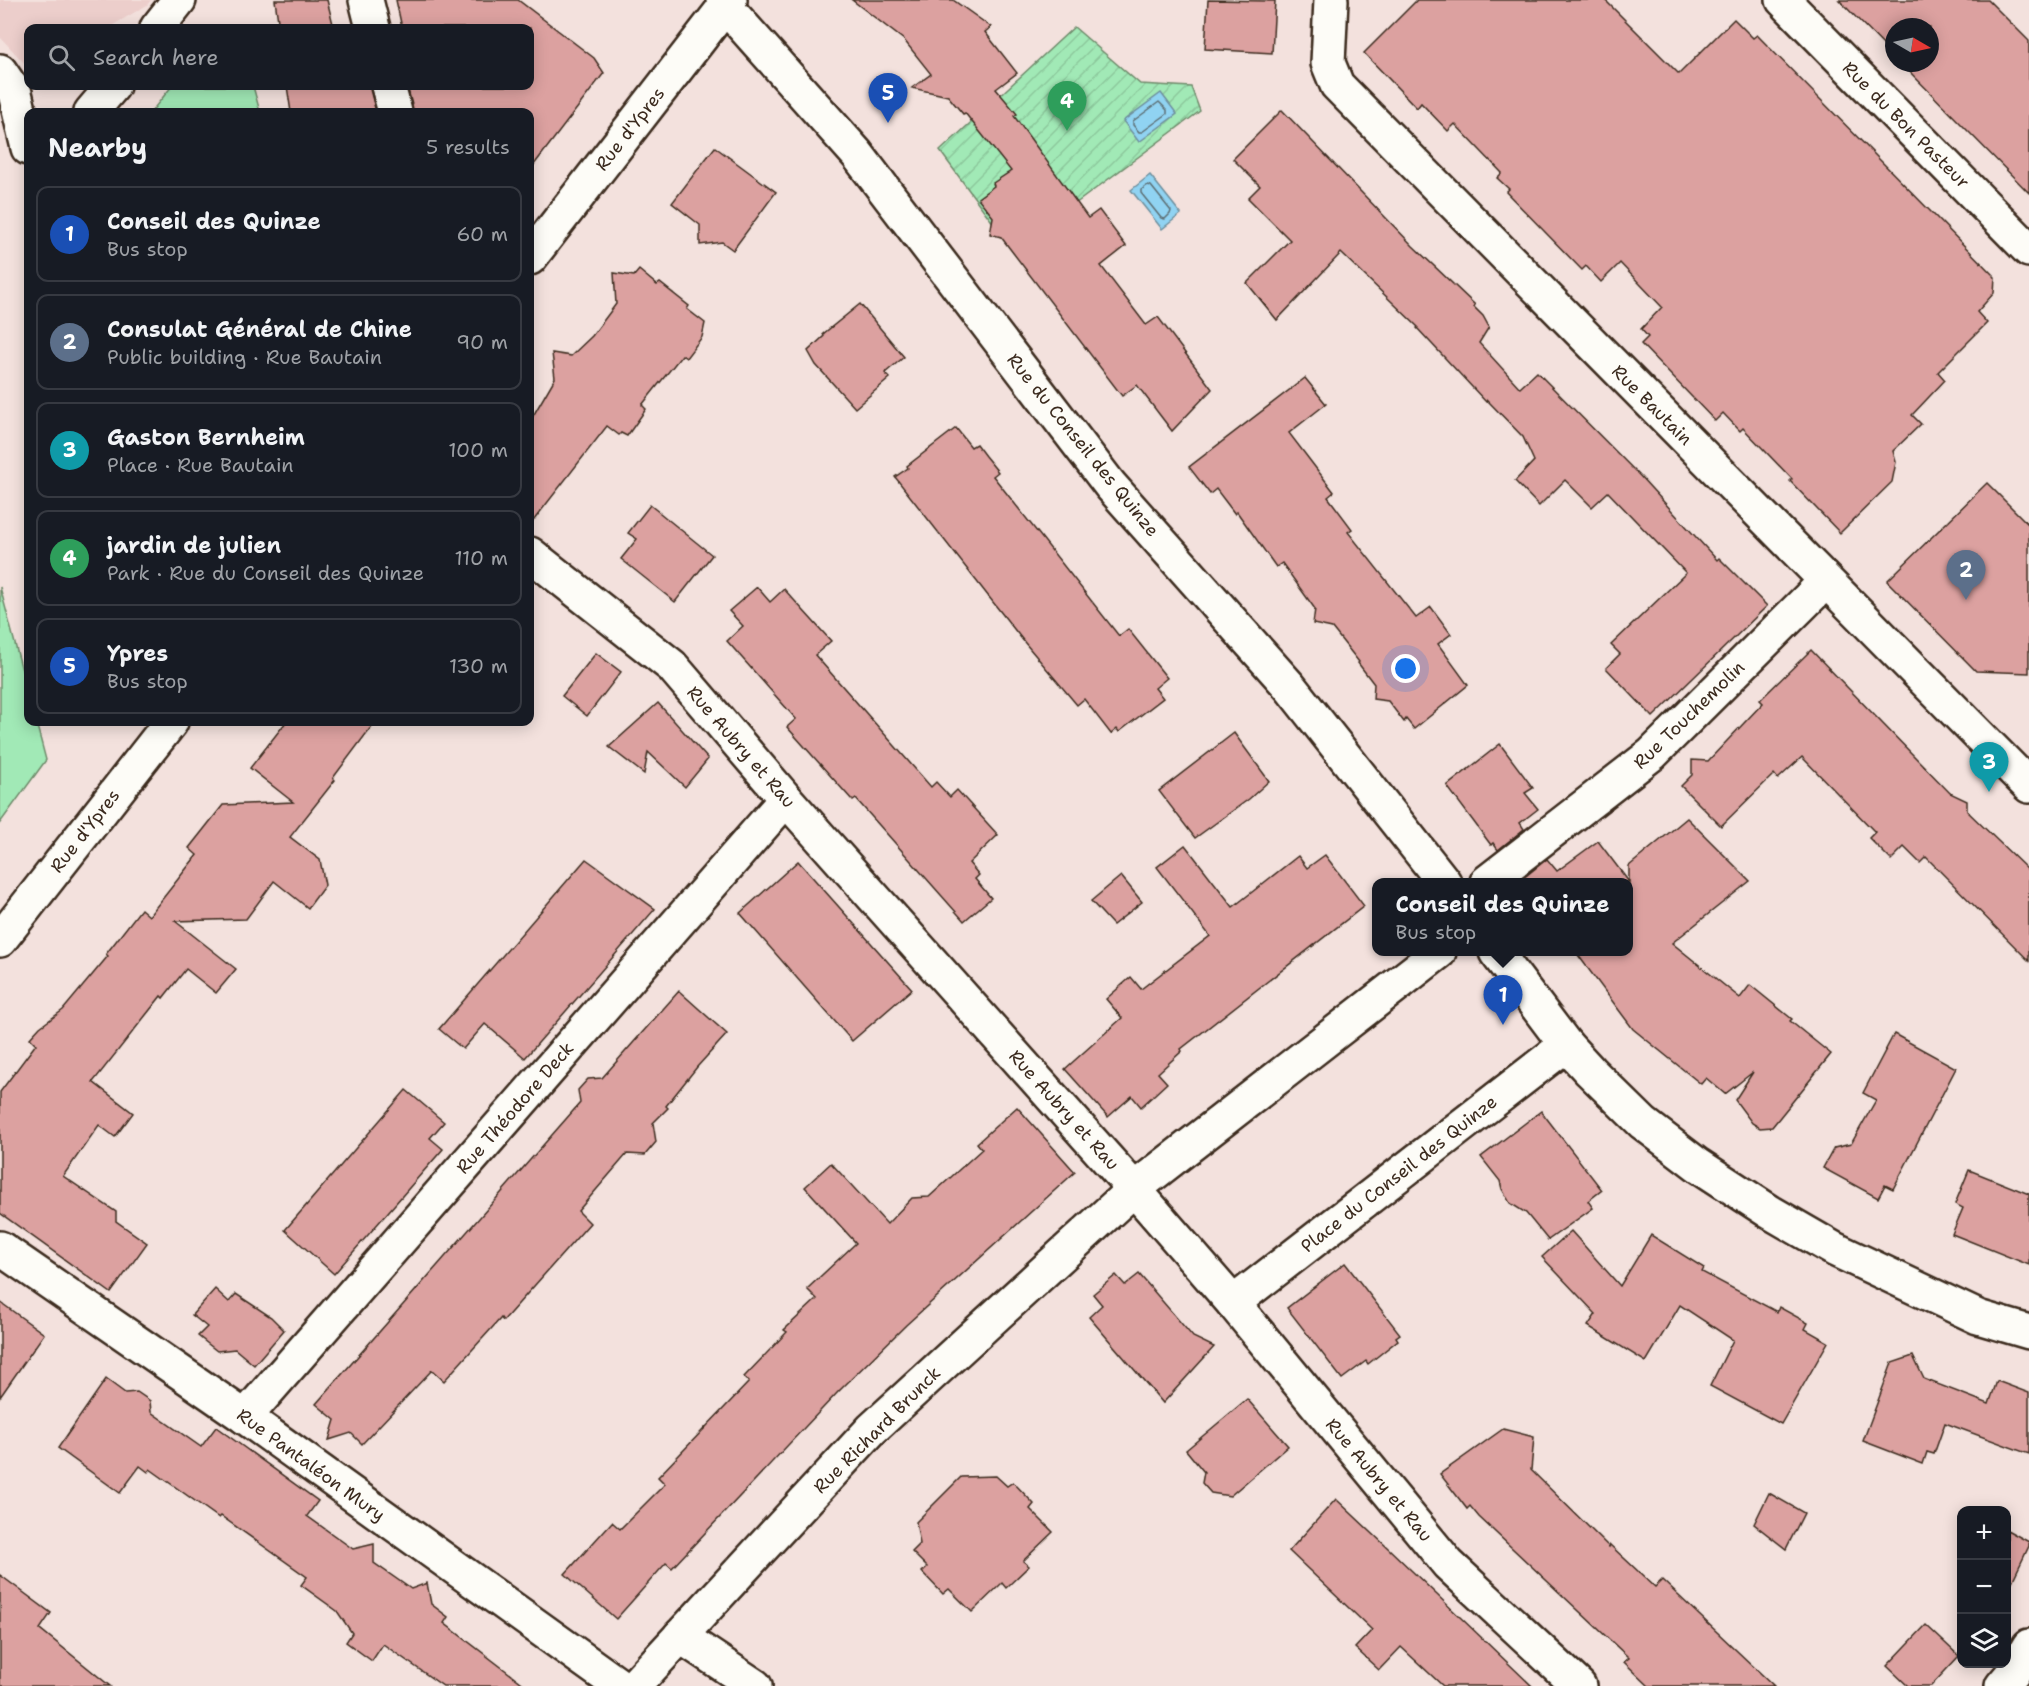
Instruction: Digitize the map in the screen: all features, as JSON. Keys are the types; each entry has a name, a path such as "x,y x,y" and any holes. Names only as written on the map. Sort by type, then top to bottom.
{"street":[{"path":"160,24 179,0"},
{"path":"366,0 372,24"},
{"name":"Rue Bautain","path":"1331,0 1328,63 1337,85 2029,786"},
{"name":"Rue du Bon Pasteur","path":"1783,0 2029,250"},
{"name":"Rue d'Ypres","path":"534,253 722,2"},
{"name":"Rue du Conseil des Quinze","path":"722,2 857,154 1110,485 1290,687 1441,878"},
{"path":"0,71 15,93 24,128"},
{"path":"94,108 110,90"},
{"path":"389,90 394,108"},
{"name":"Rue Aubry et Rau","path":"534,557 672,666 786,799 1233,1302 1448,1564 1579,1686"},
{"name":"Rue Touchemolin","path":"1492,878 1653,754 1826,581"},
{"name":"Rue d'Ypres","path":"0,940 167,726"},
{"name":"Rue Théodore Deck","path":"245,1417 786,799"},
{"path":"1134,1189 1434,956"},
{"path":"1500,956 1566,1045 1643,1123 1698,1165 1770,1212 1834,1249 1978,1317 2029,1332"},
{"name":"Place du Conseil des Quinze","path":"1233,1302 1566,1045"},
{"name":"Rue Richard Brunck","path":"634,1686 872,1429 1134,1189"},
{"name":"Rue Pantaléon Mury","path":"0,1248 245,1417 620,1686"},
{"path":"680,1636 755,1686"},
{"path":"2002,1686 2013,1673 2029,1646"}],"shaded area":[{"path":"0,0 151,0 147,5 115,24 24,24 24,63 0,37"}],"green space":[{"path":"1074,27 1140,84 1191,87 1200,111 1013,250 940,151"},
{"path":"169,90 254,90 259,108 154,108"},
{"path":"0,587 24,678 24,726 37,726 46,760 0,823"}],"water":[{"path":"1161,93 1177,114 1139,142 1123,121"},
{"path":"1150,175 1181,214 1162,229 1131,190"}],"building":[{"path":"275,0 327,0 333,24 278,24"},
{"path":"396,0 518,0 594,58 604,73 534,165 534,108 412,108 408,90 534,90 534,24 401,24"},
{"path":"852,0 953,0 991,27 985,32 1017,73 996,89 1017,114 1014,116 1088,218 1099,210 1126,246 1101,266 1146,325 1158,317 1212,389 1172,431 1137,385 1122,396 1001,237 990,234 993,217 978,198 994,186 993,183 1011,171 965,113 963,114 948,96 912,88 931,74 904,40"},
{"path":"1208,0 1275,1 1272,53 1205,49"},
{"path":"1417,0 1605,0 1679,74 1734,19 1753,38 1757,35 1995,277 1994,293 1977,312 1987,323 1938,372 1945,380 1912,415 1921,424 1893,451 1896,462 1892,482 1840,533 1743,428 1740,431 1723,413 1715,421 1641,344 1648,337 1641,329 1662,307 1620,263 1601,282 1586,266 1582,270 1506,192 1509,189 1497,178 1502,173 1455,124 1448,131 1421,103 1417,108 1364,53"},
{"path":"1839,0 1988,0 2029,41 2029,193 1910,72 1939,72 1939,18 1885,18 1885,47"},
{"path":"288,90 371,90 375,108 290,108"},
{"path":"1282,110 1413,246 1475,305 1474,307 1489,327 1479,343 1520,388 1537,372 1640,476 1717,560 1719,558 1767,606 1653,717 1606,668 1620,654 1611,645 1686,573 1608,492 1592,507 1565,480 1539,506 1515,481 1534,461 1523,437 1487,400 1486,402 1418,327 1341,253 1277,320 1247,283 1290,240 1248,198 1260,186 1233,159"},
{"path":"715,147 776,192 733,250 722,242 700,245 700,225 672,203"},
{"path":"639,270 689,306 687,309 705,323 702,337 686,358 682,355 642,405 646,409 627,436 621,433 619,435 607,426 534,520 534,414 555,378 552,353 571,356 592,336 616,304 614,273 634,276"},
{"path":"860,304 904,357 885,373 890,378 855,408 816,365 808,351 824,336 823,334"},
{"path":"1305,378 1326,404 1289,433 1334,492 1328,497 1352,529 1348,532 1416,618 1431,607 1451,634 1438,644 1468,685 1414,729 1406,719 1404,722 1388,701 1373,699 1374,684 1332,628 1313,624 1315,609 1282,563 1276,567 1237,512 1235,514 1216,489 1210,494 1189,467"},
{"path":"956,428 971,447 976,444 998,472 993,476 1119,636 1128,629 1167,678 1155,688 1163,698 1119,732 1117,729 1111,734 1084,699 1077,705 1025,643 895,477"},
{"path":"1987,483 2029,525 2029,673 1976,671 1887,581"},
{"path":"650,505 712,555 675,602 621,559 637,539 628,533"},
{"path":"757,587 770,602 784,589 831,641 815,655 931,787 936,782 950,797 957,790 998,835 969,863 979,875 975,879 991,898 964,921 856,799 853,801 787,727 796,719 727,641 743,626 729,611"},
{"path":"1811,650 1950,793 1967,801 1967,811 2029,871 2029,961 1926,857 1920,863 1904,847 1891,860 1869,838 1875,832 1802,757 1778,779 1774,774 1721,826 1681,786 1692,775 1692,760 1708,761 1763,703 1760,700"},
{"path":"596,653 621,672 587,716 562,696"},
{"path":"658,703 708,759 685,787 648,752 644,774 609,747"},
{"path":"283,726 372,726 333,778 335,780 290,837 320,860 325,885 308,908 274,881 246,919 175,921 236,969 216,993 186,969 163,998 161,996 93,1082 133,1113 115,1137 99,1125 63,1176 116,1212 116,1221 147,1243 111,1293 0,1213 0,1092 36,1044 30,1038 40,1027 63,1010 108,956 106,954 141,909 149,916 197,855 189,848 223,805 293,802 250,768"},
{"path":"1234,733 1269,781 1249,799 1195,838 1159,791"},
{"path":"1500,744 1533,788 1525,793 1538,809 1520,823 1524,829 1498,850 1493,843 1491,845 1447,786"},
{"path":"1687,818 1750,881 1672,943 1740,998 1750,985 1831,1054 1772,1127 1760,1128 1752,1123 1735,1100 1753,1072 1725,1094 1706,1078 1701,1084 1633,1029 1579,956 1633,956 1633,878 1629,878 1629,866"},
{"path":"1598,841 1626,878 1523,878 1547,859 1557,871"},
{"path":"1185,845 1233,907 1298,856 1307,868 1325,855 1364,906 1181,1049 1182,1051 1158,1073 1167,1083 1141,1107 1132,1096 1108,1117 1065,1069 1122,1018 1106,999 1131,977 1141,989 1210,936 1157,867"},
{"path":"586,859 655,909 525,1058 485,1024 463,1049 439,1029"},
{"path":"798,861 912,989 852,1041 740,913"},
{"path":"1121,876 1142,902 1113,925 1091,901"},
{"path":"679,991 727,1034 697,1067 666,1106 668,1108 653,1123 656,1142 645,1155 627,1154 578,1211 590,1223 503,1321 501,1318 444,1381 432,1370 362,1444 351,1433 329,1440 335,1420 316,1404 580,1103 578,1090 588,1079 602,1078"},
{"path":"1894,1034 1956,1068 1893,1189 1885,1185 1878,1198 1823,1168 1834,1148 1851,1144 1876,1100 1863,1093"},
{"path":"406,1090 444,1122 430,1138 443,1149 334,1274 285,1230"},
{"path":"1017,1107 1075,1172 906,1325 838,1392 672,1568 666,1563 616,1619 565,1574 612,1522 620,1529 665,1484 658,1477 749,1382 744,1377 787,1332 784,1330 817,1299 807,1289 856,1243 805,1187 831,1163 887,1224 912,1198 929,1197 982,1149 977,1143"},
{"path":"1541,1111 1602,1190 1588,1201 1593,1208 1548,1240 1526,1213 1510,1203 1500,1181 1481,1157"},
{"path":"1969,1170 2029,1194 2029,1265 1952,1234 1963,1208 1955,1204"},
{"path":"1571,1231 1620,1286 1651,1235 1704,1268 1702,1272 1777,1312 1779,1307 1808,1323 1805,1329 1828,1342 1781,1424 1710,1386 1733,1340 1680,1305 1646,1362 1588,1326 1596,1314 1542,1257"},
{"path":"1345,1263 1400,1334 1396,1337 1398,1340 1368,1364 1366,1361 1342,1379 1287,1308"},
{"path":"1139,1274 1193,1337 1214,1347 1163,1403 1089,1317 1102,1305 1093,1294 1116,1275 1125,1285"},
{"path":"215,1289 229,1302 236,1294 271,1317 284,1330 254,1365 235,1349 217,1351 198,1336 207,1327 192,1315"},
{"path":"0,1302 44,1334 0,1397"},
{"path":"1913,1356 1924,1379 1989,1404 1997,1381 2029,1393 2029,1454 1945,1423 1934,1454 1927,1452 1923,1464 1863,1441 1892,1363"},
{"path":"106,1379 125,1393 137,1392 150,1401 151,1412 201,1447 216,1427 318,1501 307,1516 353,1549 374,1544 374,1563 411,1589 427,1583 431,1604 448,1617 444,1623 526,1686 443,1686 383,1644 372,1661 346,1642 352,1633 337,1611 301,1585 307,1577 221,1516 219,1518 150,1469 148,1472 140,1466 120,1493 58,1448"},
{"path":"1247,1399 1288,1446 1230,1496 1211,1493 1202,1483 1204,1472 1186,1450"},
{"path":"1503,1429 1534,1437 1531,1470 1609,1547 1610,1545 1655,1587 1662,1580 1774,1686 1649,1686 1624,1662 1629,1658 1470,1506 1467,1509 1440,1474"},
{"path":"996,1476 1007,1486 1013,1482 1034,1504 1030,1509 1053,1532 1023,1561 1029,1566 1006,1588 1002,1583 972,1612 949,1589 943,1594 922,1572 927,1567 912,1552 920,1544 916,1522 961,1477"},
{"path":"1769,1493 1804,1513 1786,1549 1754,1524"},
{"path":"1336,1499 1532,1686 1443,1686 1401,1647 1379,1670 1355,1648 1372,1630 1289,1551"},
{"path":"2011,1532 2029,1542 2011,1584"},
{"path":"0,1575 51,1613 40,1629 110,1686 0,1686"},
{"path":"1926,1625 1957,1654 1957,1658 1931,1686 1908,1686 1887,1666"}],"place":[{"name":"Ypres","path":"888,123"},
{"name":"jardin de julien","path":"1067,131"},
{"name":"Consulat Général de Chine","path":"1966,600"},
{"name":"Gaston Bernheim","path":"1989,792"},
{"name":"Conseil des Quinze","path":"1503,1025"}]}
